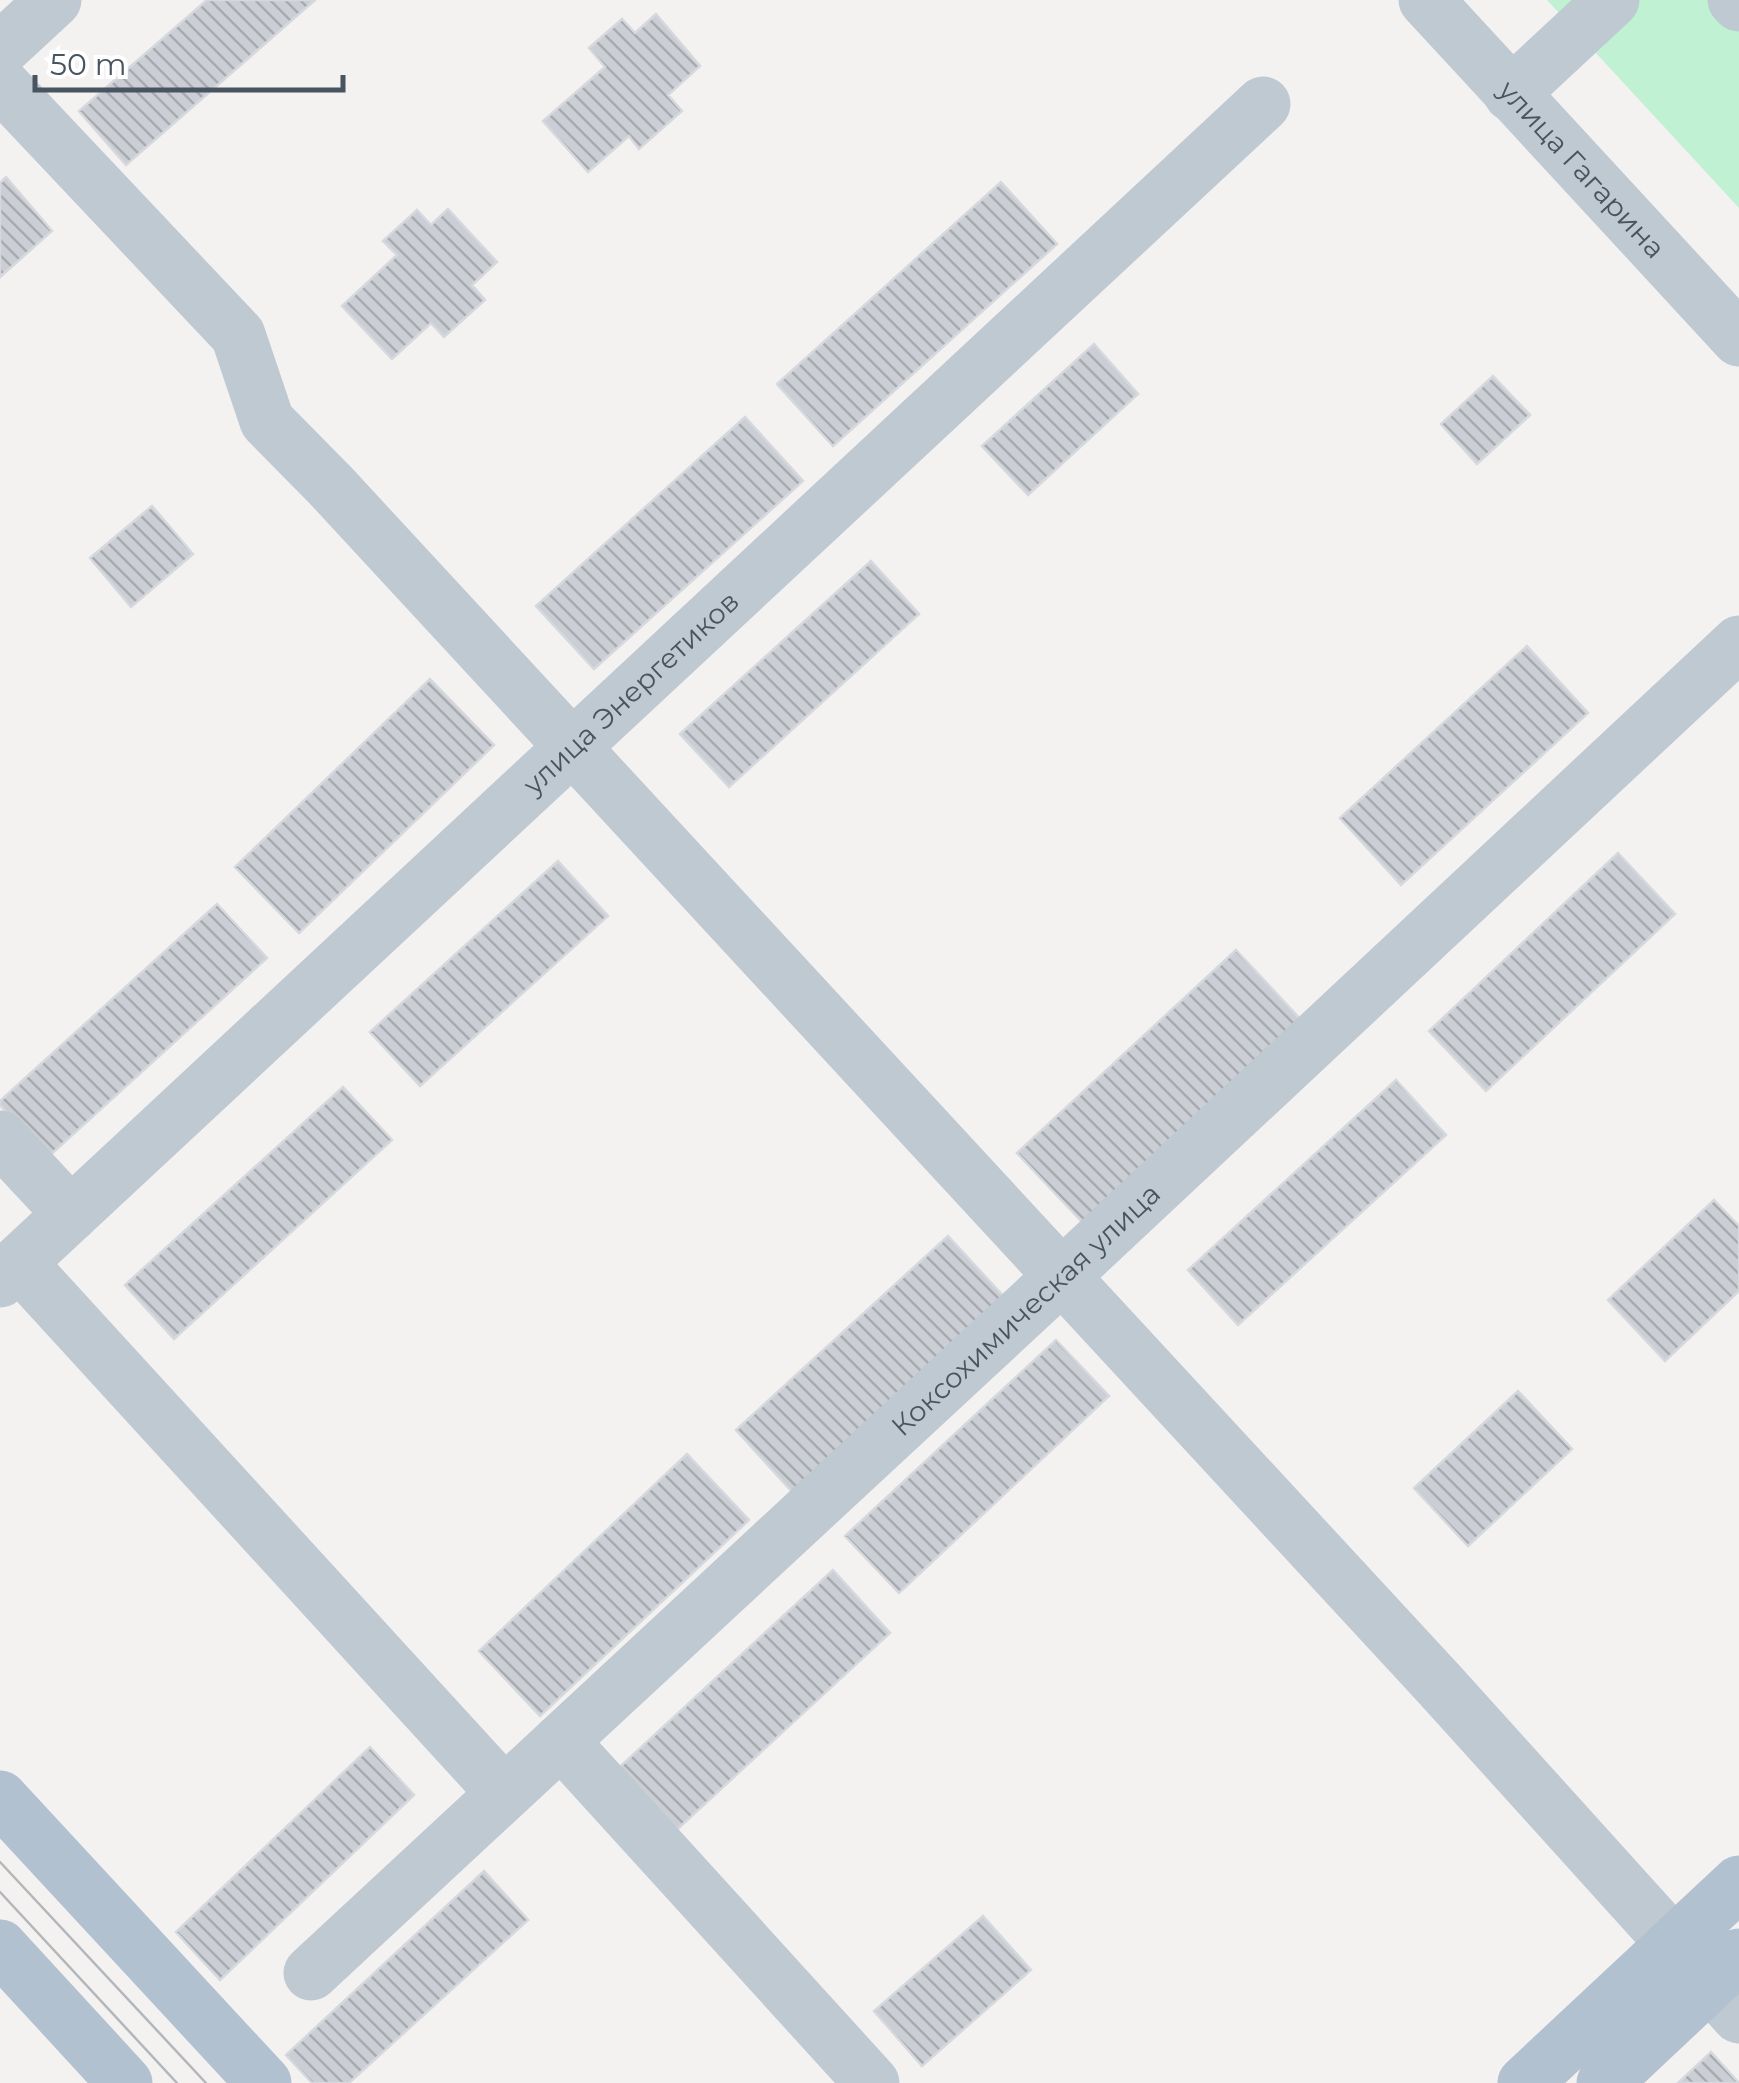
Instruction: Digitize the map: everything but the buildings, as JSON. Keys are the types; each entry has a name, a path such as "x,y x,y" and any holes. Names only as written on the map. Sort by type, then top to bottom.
{"main road":[{"path":"0,1798 264,2083"},
{"path":"1604,2083 1715,1975 1739,1883"},
{"path":"0,1948 125,2083"},
{"path":"1525,2083 1715,1975"}],"street":[{"path":"0,50 54,0"},
{"name":"улица Гагарина","path":"1426,0 1739,339"},
{"path":"1511,94 1612,0"},
{"path":"0,83 238,335 268,421 1426,1670 1715,1975"},
{"name":"улица Энергетиков","path":"9,1272 1264,104"},
{"name":"Коксохимическая улица","path":"311,1972 1739,643"},
{"path":"0,1138 70,1214"},
{"path":"9,1272 504,1793"},
{"path":"561,1742 872,2083"}],"green space":[{"path":"1547,0 1739,0 1739,208"}],"tram line":[{"path":"0,1862 206,2083"},
{"path":"0,1892 177,2083"}]}
